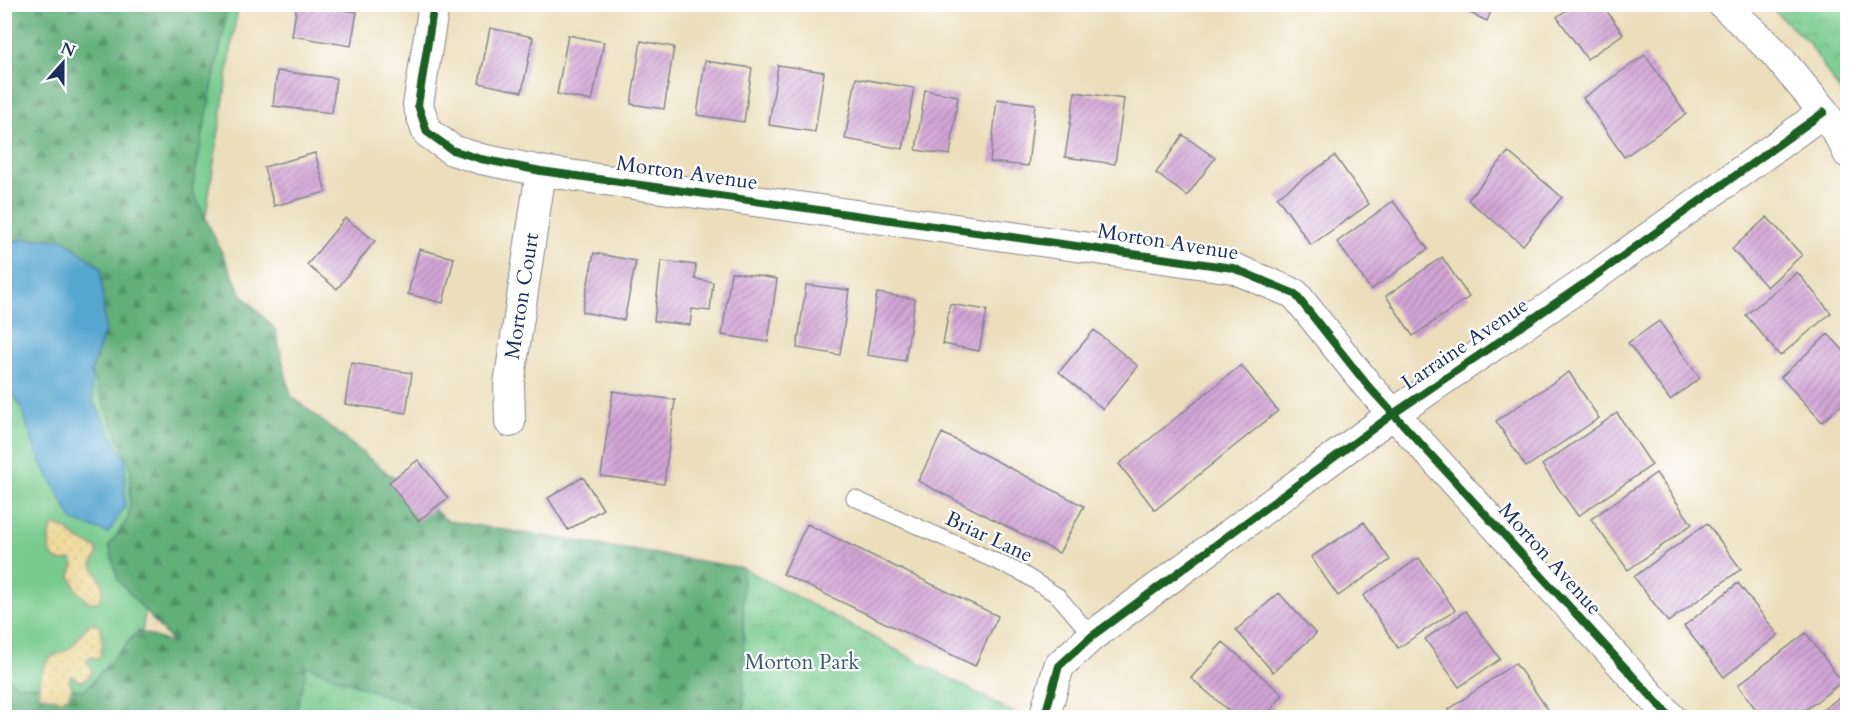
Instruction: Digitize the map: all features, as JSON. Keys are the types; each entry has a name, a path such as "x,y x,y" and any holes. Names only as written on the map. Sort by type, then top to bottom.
{"street":[{"name":"Morton Avenue","path":"434,4 418,105 427,132 452,150 481,159 541,171 1233,268 1295,294 1368,386 1671,717"},
{"path":"1723,4 1773,51 1824,112 1848,153"},
{"name":"Larraine Avenue","path":"1044,717 1059,666 1092,636 1394,414 1595,276 1824,112"},
{"name":"Morton Court","path":"510,422 509,384 541,171"}],"lane":[{"name":"Briar Lane","path":"854,498 1022,573 1058,596 1092,636"}],"green space":[{"path":"4,5 238,5 129,717 5,717"},
{"path":"5,5 227,5 192,190 242,295 275,329 291,396 448,521 743,568 744,717 461,718 422,710 397,718 5,717 4,675 17,685 85,690 138,631 174,644 118,580 109,546 129,517 131,468 91,372 105,330 21,239 5,246"},
{"path":"1768,5 1847,5 1847,103 1809,43"},
{"name":"Morton Park","path":"743,568 1020,716 1020,717 744,717"},
{"path":"307,666 422,710 460,717 295,717"}],"sand":[{"path":"55,525 66,529 78,540 97,548 97,555 92,565 103,588 98,602 88,602 78,592 70,576 74,564 72,560 59,561 53,557 49,548 49,537"},
{"path":"92,623 99,626 103,641 100,657 87,659 92,671 89,677 81,682 71,676 69,680 72,687 69,696 61,700 40,695 40,680 46,663 53,656 71,647 84,629"}],"water":[{"path":"21,239 63,239 101,268 105,330 91,372 93,401 125,459 125,506 108,533 73,521 37,454 20,405 5,381 5,246"}],"building":[{"path":"297,4 357,12 351,46 292,36"},
{"path":"1451,4 1494,4 1487,21"},
{"path":"1575,4 1602,4 1623,34 1587,59 1557,17"},
{"path":"490,28 533,37 522,92 479,83"},
{"path":"568,35 604,42 592,101 557,94"},
{"path":"641,41 674,47 664,109 631,104"},
{"path":"1645,55 1686,114 1624,157 1583,98"},
{"path":"705,61 752,68 744,122 697,115"},
{"path":"778,65 824,72 815,132 769,125"},
{"path":"277,71 336,78 332,113 273,106"},
{"path":"856,78 914,88 903,149 845,139"},
{"path":"925,90 958,96 950,155 916,150"},
{"path":"1075,92 1124,99 1115,164 1065,157"},
{"path":"997,99 1035,104 1028,166 990,162"},
{"path":"1183,135 1215,158 1187,196 1156,173"},
{"path":"1508,152 1562,197 1523,245 1468,200"},
{"path":"315,153 326,192 274,206 264,167"},
{"path":"1335,156 1369,204 1311,245 1277,197"},
{"path":"1393,201 1428,249 1371,290 1337,242"},
{"path":"1767,217 1802,255 1767,287 1732,249"},
{"path":"345,218 375,241 337,289 307,265"},
{"path":"419,249 454,258 443,303 408,294"},
{"path":"594,253 636,261 624,320 582,312"},
{"path":"1442,257 1469,297 1413,336 1386,296"},
{"path":"661,261 696,265 695,279 713,282 710,311 692,309 690,325 654,321"},
{"path":"731,272 777,279 768,342 722,335"},
{"path":"1797,272 1831,313 1780,356 1746,315"},
{"path":"806,285 849,290 840,355 797,348"},
{"path":"877,293 915,299 905,361 867,355"},
{"path":"950,304 987,310 979,351 943,344"},
{"path":"1659,321 1700,378 1670,400 1628,343"},
{"path":"1094,330 1138,366 1103,409 1059,372"},
{"path":"1828,334 1848,355 1848,399 1822,422 1781,377"},
{"path":"351,363 412,373 406,413 345,404"},
{"path":"1241,365 1278,411 1155,510 1119,464"},
{"path":"1569,372 1599,418 1526,467 1496,421"},
{"path":"613,391 675,400 664,484 601,476"},
{"path":"1617,413 1652,465 1578,516 1542,465"},
{"path":"942,433 1084,506 1059,553 918,481"},
{"path":"418,460 448,498 418,521 389,482"},
{"path":"1656,473 1692,524 1628,570 1591,519"},
{"path":"583,477 603,509 568,530 548,498"},
{"path":"1364,522 1390,560 1338,596 1311,557"},
{"path":"1707,523 1741,569 1668,622 1634,577"},
{"path":"807,524 998,616 975,666 783,574"},
{"path":"1419,558 1455,610 1398,648 1363,596"},
{"path":"1738,583 1778,635 1724,677 1684,626"},
{"path":"1279,593 1316,634 1273,672 1236,630"},
{"path":"1466,611 1500,659 1459,687 1425,639"},
{"path":"1806,633 1842,682 1795,718 1762,718 1738,685"},
{"path":"1223,642 1283,695 1264,718 1237,718 1191,678"},
{"path":"1515,663 1549,711 1540,718 1453,718 1448,710"},
{"path":"1848,691 1848,718 1812,718"}],"cycle path":[{"path":"434,4 418,105 427,132 452,150 481,159 541,171 1233,268 1295,294 1368,386 1671,718"},
{"path":"1044,718 1059,666 1092,636 1393,414 1595,276 1824,112"}]}
